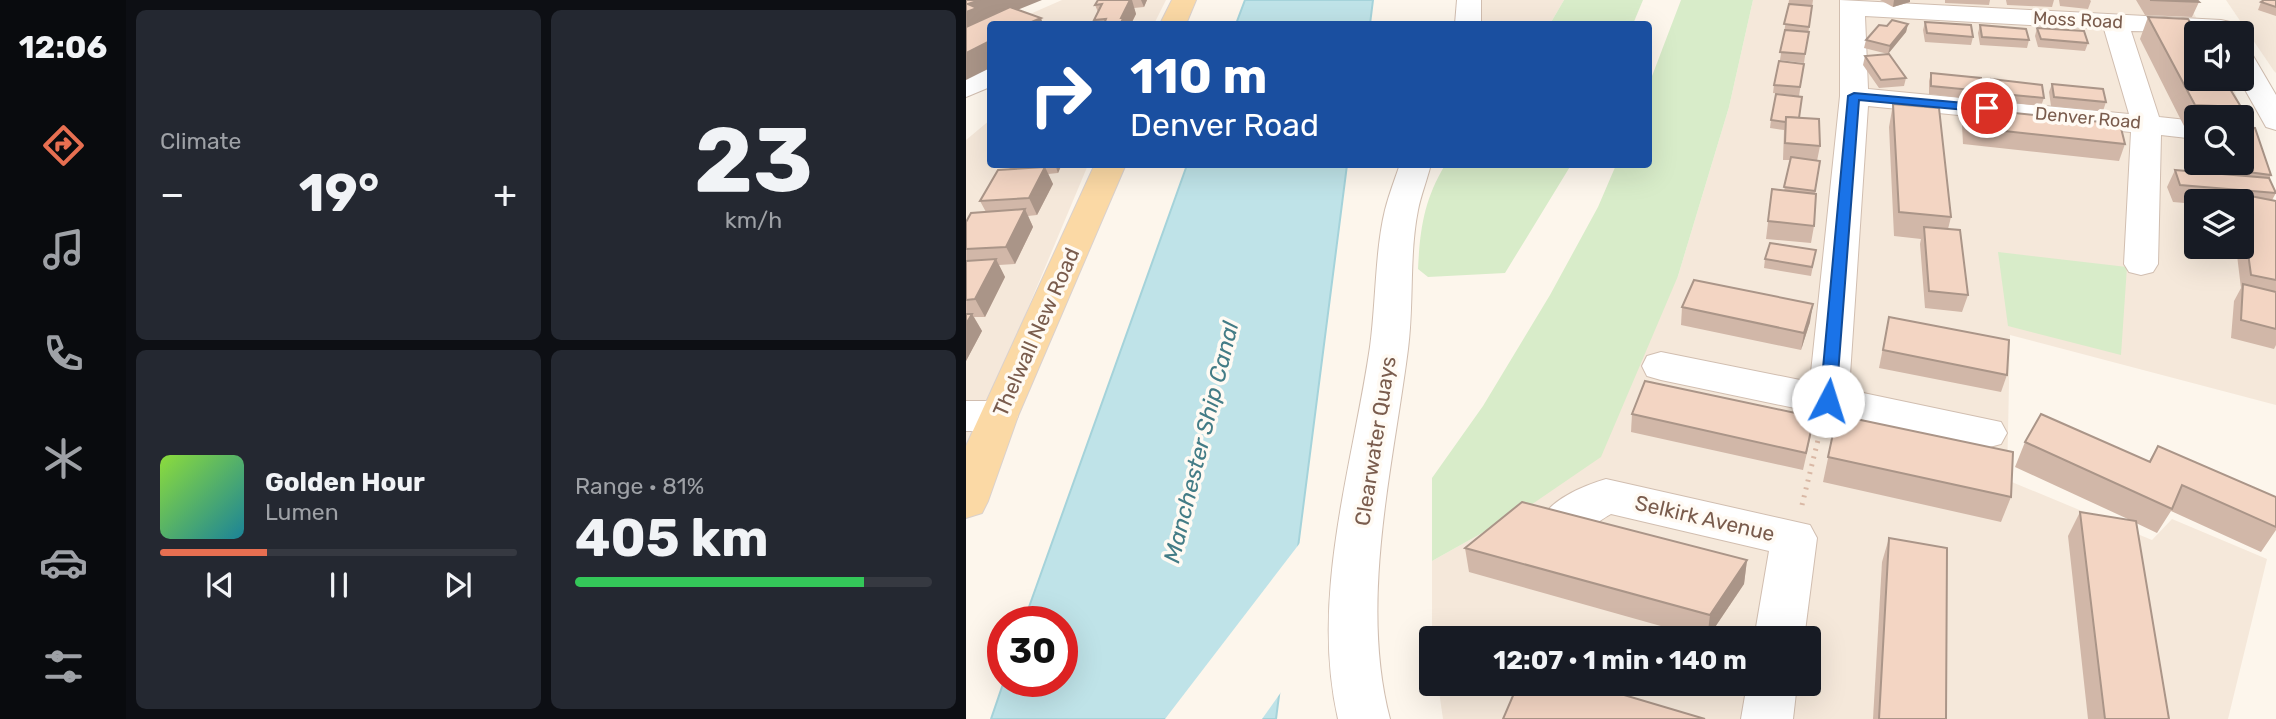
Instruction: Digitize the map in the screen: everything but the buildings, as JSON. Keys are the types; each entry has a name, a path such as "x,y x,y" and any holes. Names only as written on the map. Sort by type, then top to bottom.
{"main road":[{"path":"1174,21 1184,0"},
{"name":"Thelwall New Road","path":"966,501 982,416 1109,168"}],"street":[{"path":"1468,21 1469,0"},
{"path":"2204,0 2217,21"},
{"path":"1828,401 1854,96 1852,4"},
{"name":"Moss Road","path":"1852,4 2104,15 2184,25"},
{"path":"2104,15 2146,123 2141,264"},
{"path":"2257,72 2268,133"},
{"path":"966,89 987,78"},
{"name":"Denver Road","path":"1854,96 2184,128"},
{"name":"Clearwater Quays","path":"1364,719 1355,682 1353,597 1379,401 1389,348 1401,211 1415,168"},
{"path":"1661,366 1986,433"},
{"name":"Selkirk Avenue","path":"1562,521 1606,496 1794,538 1781,626"},
{"path":"1767,719 1770,696"}],"path":[{"path":"1794,538 1828,401"}],"shaded area":[{"path":"1062,0 1166,0 1156,21 1038,21 1021,18"},
{"path":"1479,0 1564,0 1552,21 1479,21"},
{"path":"1753,0 2186,0 2198,21 2184,21 2184,91 2235,91 2240,105 2184,105 2184,175 2254,175 2254,143 2276,209 2276,405 2010,335 2007,480 2152,540 2172,519 2267,559 2228,719 1443,719 1440,696 1821,696 1821,626 1432,626 1432,561 1525,509 1678,276 1729,107"},
{"path":"2226,0 2276,0 2276,73 2254,41 2254,21 2240,21"},
{"path":"987,122 987,168 1087,168 966,456 966,140"}],"green space":[{"path":"1564,0 1643,0 1634,21 1552,21"},
{"path":"1681,0 1753,0 1729,107 1678,276 1601,457 1525,509 1432,561 1432,478 1483,406 1550,295 1598,207 1615,168 1652,168 1652,76"},
{"path":"1443,168 1569,168 1505,273 1428,277 1418,269 1422,228"},
{"path":"1998,252 2127,267 2121,355 2008,326"}],"water":[{"path":"1245,0 1373,0 1370,21 1237,21"},
{"name":"Manchester Ship Canal","path":"1186,168 1347,168 1276,719 991,719 999,697 1078,697 1078,606 1029,606"}],"pier":[{"path":"1303,539 1284,688 1262,719 1165,719"}],"route":[{"path":"1828,401 1854,96 1987,108"}]}
